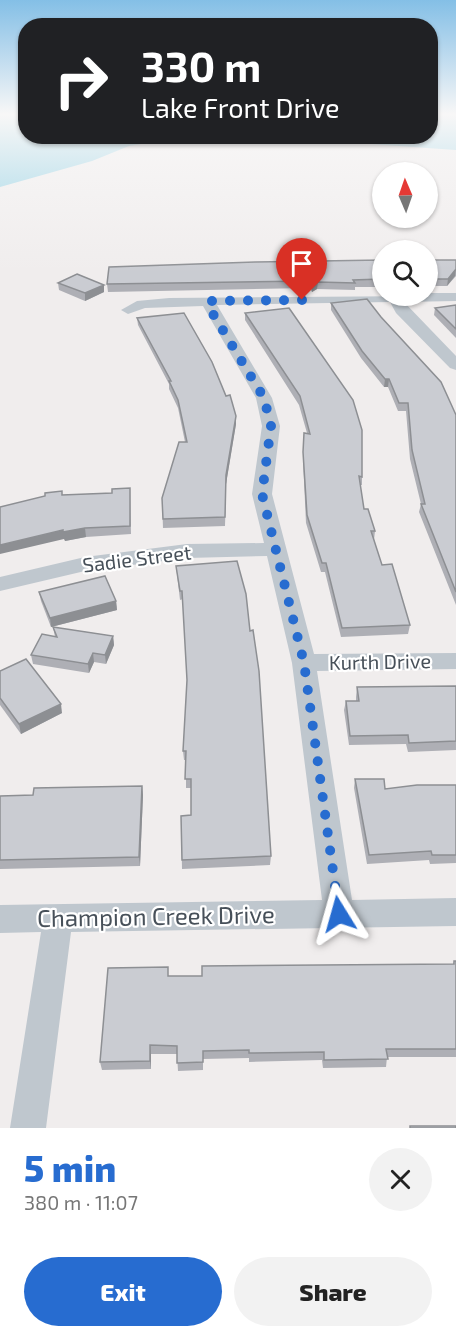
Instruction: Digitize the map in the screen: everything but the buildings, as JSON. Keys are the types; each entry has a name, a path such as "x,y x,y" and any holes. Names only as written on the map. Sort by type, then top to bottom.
{"street":[{"path":"438,297 456,297"},
{"path":"128,310 142,304 372,298"},
{"path":"209,301 210,309 269,410 271,426 262,494 304,663 339,914"},
{"path":"399,306 456,365"},
{"name":"Sadie Street","path":"0,585 85,564 187,551 276,549"},
{"name":"Kurth Drive","path":"304,663 456,661"},
{"name":"Champion Creek Drive","path":"0,919 456,912"},
{"path":"28,1128 58,918"}],"water":[{"path":"0,167 72,167 0,187"}],"route":[{"path":"302,300 209,301 210,309 269,410 271,426 262,494 304,663 339,914"}]}
